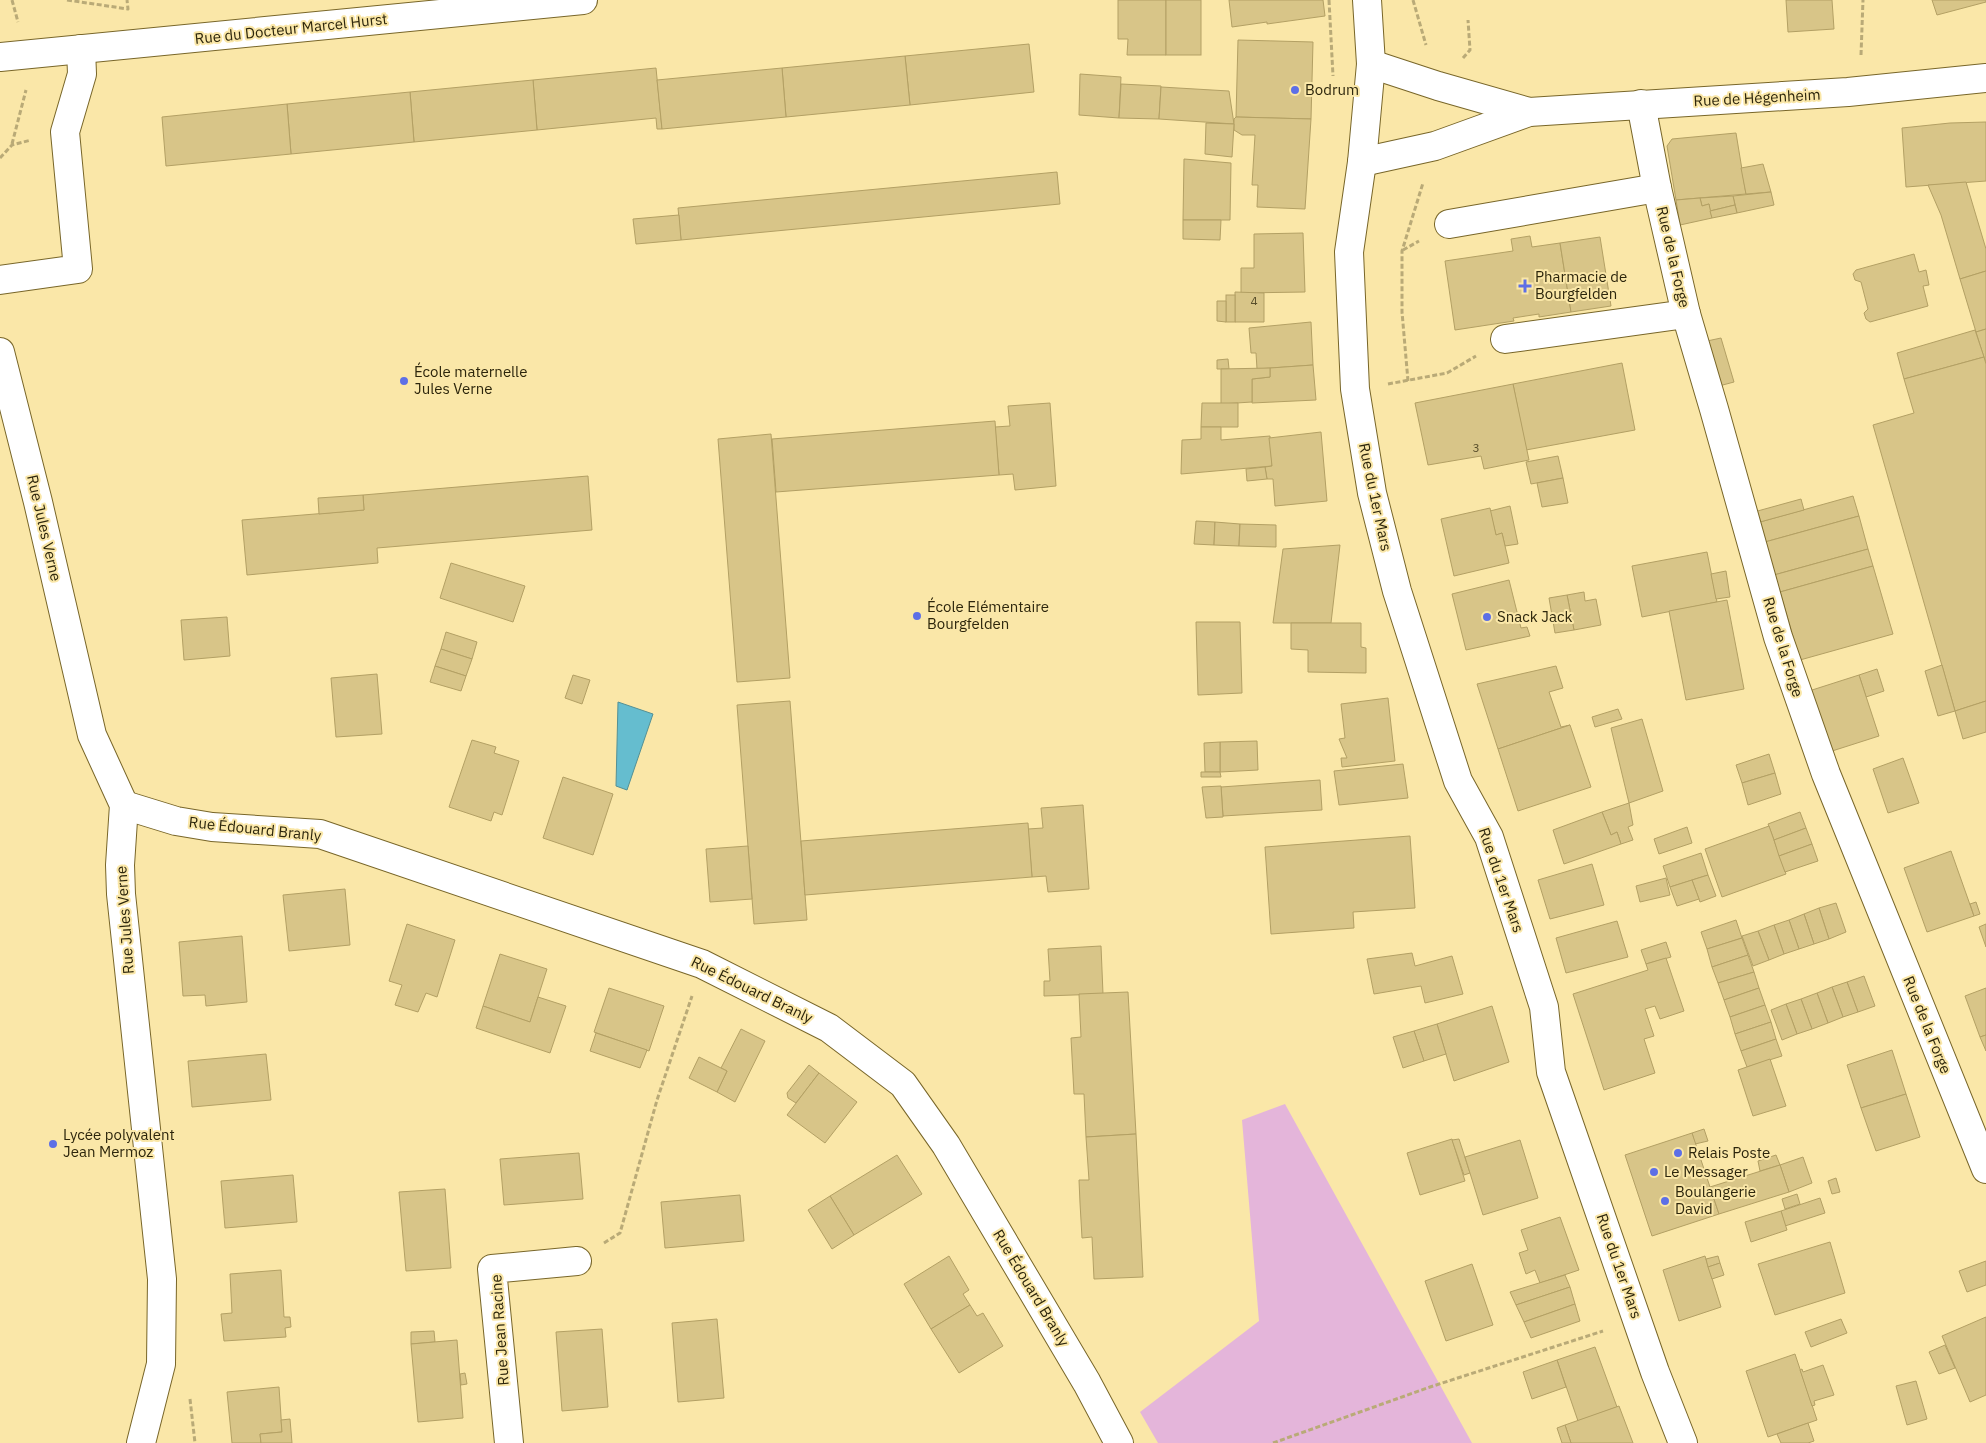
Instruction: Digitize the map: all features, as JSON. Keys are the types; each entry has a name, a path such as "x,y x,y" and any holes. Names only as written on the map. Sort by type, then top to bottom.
{"street":[{"name":"Rue du Docteur Marcel Hurst","path":"0,57 583,0"},
{"name":"Rue du 1er Mars","path":"1367,0 1371,64 1362,162 1349,252 1355,389 1372,494 1397,591 1458,782 1489,837 1544,1007 1551,1072 1655,1372 1683,1443"},
{"path":"0,280 78,269 65,132 82,74 81,49"},
{"name":"Rue de Hégenheim","path":"1371,64 1528,112"},
{"name":"Rue de Hégenheim","path":"1362,162 1435,146 1528,112 1848,92 1986,78"},
{"name":"Rue de la Forge","path":"1641,104 1656,188 1686,314 1778,637 1801,706 1885,922 1986,1169"},
{"path":"1449,224 1656,188"},
{"path":"1505,339 1686,314"},
{"name":"Rue Jules Verne","path":"0,352 36,493 92,735 124,805 120,865 121,894 162,1279 162,1364 141,1443"},
{"name":"Rue Édouard Branly","path":"124,805 176,821 212,827 320,834 702,964 829,1028 903,1084 946,1144 1087,1383 1119,1443"},
{"name":"Rue Jean Racine","path":"509,1443 492,1269 577,1261"}],"path":[{"path":"67,0 128,9 128,0"},
{"path":"1329,0 1333,54"},
{"path":"1860,55 1863,0"},
{"path":"1402,251 1402,312 1408,381"},
{"path":"1355,389 1447,373 1505,339"},
{"path":"577,1261 620,1232 657,1100 702,964"},
{"path":"1273,1443 1430,1387 1637,1320"}],"shaded area":[{"path":"1285,1104 1472,1443 1158,1443 1140,1412 1259,1321 1242,1120"}],"water":[{"path":"618,702 653,714 627,790 616,786"}],"building":[{"path":"1118,0 1166,0 1166,55 1127,55 1128,39 1118,39"},
{"path":"1166,0 1201,0 1201,55 1166,55"},
{"path":"1229,0 1323,0 1325,16 1232,27"},
{"path":"1786,0 1832,0 1834,29 1788,32"},
{"path":"1932,0 1986,0 1986,2 1937,15"},
{"path":"1238,40 1313,42 1311,119 1236,117"},
{"path":"1029,44 1034,92 910,105 905,56"},
{"path":"905,56 910,105 786,117 782,68"},
{"path":"656,68 662,129 657,129 656,118 537,130 533,80"},
{"path":"782,68 786,117 662,129 657,80"},
{"path":"1080,74 1121,77 1119,118 1079,115"},
{"path":"533,80 537,130 414,142 410,92"},
{"path":"1121,84 1161,86 1159,119 1119,118"},
{"path":"1161,87 1229,91 1234,124 1159,119"},
{"path":"410,92 414,142 291,154 287,104"},
{"path":"287,104 291,154 166,166 162,117"},
{"path":"1236,117 1311,119 1305,209 1257,207 1258,185 1252,185 1255,135 1242,135 1234,130 1234,119"},
{"path":"1986,122 1986,181 1906,187 1902,128 1950,123"},
{"path":"1206,123 1234,124 1232,157 1205,154"},
{"path":"1736,133 1746,194 1676,200 1667,146 1672,139"},
{"path":"1184,159 1231,163 1230,220 1183,220"},
{"path":"1763,164 1771,192 1746,194 1741,168"},
{"path":"1057,172 1060,204 681,240 678,208"},
{"path":"1966,182 1986,249 1986,271 1960,279 1941,215 1928,185"},
{"path":"1771,192 1774,205 1737,213 1733,196"},
{"path":"1733,196 1735,205 1710,211 1709,204 1702,206 1700,198"},
{"path":"1700,198 1702,206 1709,204 1712,218 1680,225 1676,200"},
{"path":"1735,205 1737,213 1712,218 1710,211"},
{"path":"679,215 681,240 636,244 633,219"},
{"path":"1183,220 1221,220 1220,240 1183,239"},
{"path":"1303,233 1305,292 1241,293 1241,268 1254,268 1254,234"},
{"path":"1530,236 1532,247 1560,243 1571,312 1539,317 1539,314 1513,318 1514,321 1455,330 1445,261 1513,251 1511,239"},
{"path":"1600,237 1611,306 1571,312 1560,243"},
{"path":"1914,254 1919,272 1926,270 1929,285 1923,286 1928,306 1870,322 1866,319 1864,313 1868,309 1861,282 1855,280 1853,274 1856,270"},
{"path":"1986,271 1986,329 1976,332 1960,279"},
{"path":"1235,292 1264,293 1264,322 1235,322"},
{"path":"1226,295 1235,295 1235,322 1226,322"},
{"path":"1217,301 1226,301 1226,322 1217,321"},
{"path":"1311,322 1313,365 1257,369 1256,353 1251,353 1249,328"},
{"path":"1986,329 1986,364 1976,332"},
{"path":"1975,330 1984,357 1904,379 1897,353"},
{"path":"1721,338 1734,382 1719,386 1707,341"},
{"path":"1984,357 1986,364 1986,701 1955,711 1873,425 1914,413 1904,379"},
{"path":"1228,359 1229,369 1217,369 1217,360"},
{"path":"1622,363 1635,430 1526,450 1513,384"},
{"path":"1313,365 1316,400 1252,403 1252,379 1270,377 1270,368"},
{"path":"1270,368 1270,377 1252,379 1252,402 1221,404 1221,369"},
{"path":"1513,384 1529,460 1484,469 1481,456 1428,465 1415,403"},
{"path":"1050,403 1056,486 1015,490 1013,474 999,475 995,427 1010,426 1008,406"},
{"path":"1202,403 1238,403 1238,427 1201,427"},
{"path":"995,421 999,475 776,492 772,439"},
{"path":"1201,427 1221,427 1221,440 1270,436 1272,466 1181,474 1182,440 1201,439"},
{"path":"1321,432 1327,501 1275,506 1273,479 1267,479 1265,467 1272,466 1269,438"},
{"path":"771,434 790,678 737,682 718,439"},
{"path":"1558,456 1563,478 1531,484 1526,462"},
{"path":"1265,467 1267,479 1247,481 1246,469"},
{"path":"588,476 592,530 377,548 378,563 247,575 242,520 364,510 363,495"},
{"path":"1563,478 1568,503 1542,507 1537,483"},
{"path":"363,495 364,510 319,514 318,498"},
{"path":"1853,496 1859,516 1765,542 1760,522"},
{"path":"1801,499 1804,510 1760,522 1754,512"},
{"path":"1510,506 1518,544 1505,546 1502,533 1496,535 1490,511"},
{"path":"1490,508 1496,535 1502,533 1509,563 1454,576 1441,519"},
{"path":"1859,516 1868,549 1774,575 1765,542"},
{"path":"1196,521 1215,522 1214,545 1194,544"},
{"path":"1215,522 1240,524 1239,546 1214,545"},
{"path":"1240,524 1276,525 1276,547 1239,546"},
{"path":"1340,545 1331,623 1273,623 1283,549"},
{"path":"1868,549 1873,566 1780,592 1774,575"},
{"path":"1707,552 1717,602 1642,617 1632,566"},
{"path":"451,563 525,586 513,622 440,598"},
{"path":"1873,566 1893,634 1800,660 1780,592"},
{"path":"1726,571 1730,597 1716,599 1711,574"},
{"path":"1509,580 1521,628 1527,627 1530,636 1466,650 1452,594"},
{"path":"1584,592 1585,601 1596,599 1601,625 1574,630 1567,595"},
{"path":"1567,595 1574,630 1555,633 1549,598"},
{"path":"1727,600 1744,689 1686,700 1669,611"},
{"path":"227,617 230,656 184,660 181,620"},
{"path":"1196,622 1240,622 1242,693 1198,695"},
{"path":"1291,623 1361,623 1361,647 1366,648 1366,673 1308,672 1308,650 1291,649"},
{"path":"446,632 477,642 472,659 441,649"},
{"path":"441,649 472,659 466,676 435,666"},
{"path":"1942,665 1955,711 1938,716 1925,671"},
{"path":"435,666 466,676 461,691 430,682"},
{"path":"1556,666 1563,688 1549,692 1561,727 1570,725 1498,749 1477,684"},
{"path":"1877,669 1884,691 1866,697 1859,675"},
{"path":"377,674 382,734 336,737 331,678"},
{"path":"573,675 590,680 582,704 565,698"},
{"path":"1859,675 1879,736 1829,752 1809,691"},
{"path":"1388,698 1395,761 1342,767 1341,758 1347,758 1339,739 1345,738 1341,704"},
{"path":"790,701 807,920 754,924 737,705"},
{"path":"1986,701 1986,732 1963,739 1955,711"},
{"path":"1618,709 1622,719 1595,727 1592,717"},
{"path":"1642,719 1663,791 1629,803 1611,728"},
{"path":"1570,725 1591,787 1518,811 1498,749"},
{"path":"472,740 496,747 494,753 519,761 502,815 494,812 491,821 449,807"},
{"path":"1257,741 1258,770 1220,772 1220,742"},
{"path":"1220,742 1220,772 1205,772 1204,743"},
{"path":"1769,754 1775,773 1742,783 1736,765"},
{"path":"1903,758 1919,803 1888,813 1873,769"},
{"path":"1403,764 1408,798 1339,805 1334,771"},
{"path":"1201,772 1220,772 1221,777 1201,777"},
{"path":"1775,773 1781,794 1748,805 1742,783"},
{"path":"563,777 613,794 593,855 543,838"},
{"path":"1320,780 1322,810 1223,816 1221,787"},
{"path":"1221,786 1223,817 1206,818 1202,787"},
{"path":"1629,803 1633,825 1628,827 1633,840 1621,844 1617,832 1611,835 1602,812"},
{"path":"1083,805 1089,889 1048,892 1046,876 1032,877 1028,829 1043,828 1041,808"},
{"path":"1602,812 1611,835 1617,832 1621,844 1564,864 1553,830"},
{"path":"1800,812 1806,828 1774,840 1768,824"},
{"path":"1028,823 1032,877 805,895 801,841"},
{"path":"1769,826 1786,874 1722,897 1705,849"},
{"path":"1687,827 1692,843 1659,854 1654,839"},
{"path":"1806,828 1812,844 1779,856 1774,840"},
{"path":"1410,836 1415,908 1353,912 1354,928 1271,934 1265,847"},
{"path":"1812,844 1818,861 1785,872 1779,856"},
{"path":"748,846 752,899 710,902 706,849"},
{"path":"1951,851 1974,916 1927,932 1904,868"},
{"path":"1701,853 1708,875 1670,887 1663,866"},
{"path":"1592,864 1604,905 1550,919 1538,880"},
{"path":"1708,875 1716,896 1700,902 1692,880"},
{"path":"1666,878 1670,895 1640,902 1636,886"},
{"path":"1692,880 1699,899 1677,906 1670,887"},
{"path":"345,889 350,945 289,951 283,895"},
{"path":"1976,902 1980,914 1974,916 1970,904"},
{"path":"1836,903 1846,932 1829,939 1819,908"},
{"path":"1819,908 1829,939 1814,944 1804,914"},
{"path":"1804,914 1814,944 1799,949 1789,920"},
{"path":"1736,920 1742,938 1707,949 1701,932"},
{"path":"1789,920 1799,949 1784,954 1774,925"},
{"path":"1617,921 1628,957 1566,973 1556,938"},
{"path":"407,924 455,940 437,997 426,993 418,1012 395,1005 402,985 389,981"},
{"path":"1986,924 1986,947 1979,927"},
{"path":"1774,925 1784,954 1769,960 1758,931"},
{"path":"1758,931 1769,960 1753,966 1742,936"},
{"path":"242,936 247,1002 206,1006 205,995 183,996 179,942"},
{"path":"1742,938 1748,955 1712,967 1707,949"},
{"path":"1666,942 1671,957 1646,964 1641,950"},
{"path":"1101,946 1103,994 1044,996 1044,981 1050,981 1048,949"},
{"path":"1412,953 1415,966 1452,956 1463,994 1425,1003 1421,986 1374,994 1367,959"},
{"path":"500,954 547,969 530,1022 483,1006"},
{"path":"1748,955 1754,972 1718,983 1712,967"},
{"path":"1666,958 1684,1011 1660,1019 1655,1006 1645,1009 1654,1036 1644,1039 1655,1073 1604,1090 1573,994 1648,970 1646,964"},
{"path":"1754,972 1759,988 1724,1000 1718,983"},
{"path":"1864,976 1875,1006 1858,1012 1847,982"},
{"path":"1847,982 1858,1012 1843,1017 1832,987"},
{"path":"1832,987 1843,1017 1828,1023 1817,993"},
{"path":"609,988 664,1006 649,1051 594,1032"},
{"path":"1759,988 1765,1005 1730,1017 1724,1000"},
{"path":"1986,988 1986,1035 1980,1037 1965,996"},
{"path":"1128,992 1136,1134 1086,1137 1084,1094 1074,1094 1071,1038 1081,1037 1079,994"},
{"path":"1817,993 1828,1023 1812,1029 1801,999"},
{"path":"538,997 566,1006 550,1053 476,1028 483,1006 530,1022"},
{"path":"1801,999 1812,1029 1797,1034 1786,1004"},
{"path":"1786,1004 1797,1034 1782,1040 1771,1010"},
{"path":"1765,1005 1771,1022 1735,1034 1730,1017"},
{"path":"1492,1006 1509,1062 1454,1081 1437,1024"},
{"path":"1771,1022 1776,1039 1741,1051 1735,1034"},
{"path":"1437,1024 1446,1054 1424,1061 1414,1031"},
{"path":"741,1029 765,1041 735,1102 717,1092 727,1071 721,1068"},
{"path":"1414,1031 1424,1061 1403,1068 1393,1037"},
{"path":"596,1033 647,1050 640,1068 590,1051"},
{"path":"1986,1035 1986,1051 1980,1037"},
{"path":"1776,1039 1782,1056 1747,1067 1741,1051"},
{"path":"1892,1050 1906,1094 1861,1108 1847,1065"},
{"path":"266,1054 271,1100 192,1107 188,1061"},
{"path":"699,1057 727,1071 717,1092 689,1078"},
{"path":"1770,1059 1786,1106 1753,1116 1738,1070"},
{"path":"809,1065 819,1073 796,1103 788,1098 787,1093"},
{"path":"819,1073 857,1102 825,1143 787,1115"},
{"path":"1906,1094 1920,1137 1876,1151 1861,1108"},
{"path":"1704,1129 1708,1141 1695,1144 1692,1133"},
{"path":"1692,1133 1719,1214 1652,1236 1625,1155"},
{"path":"1136,1134 1143,1277 1094,1279 1092,1237 1082,1238 1080,1203 1079,1180 1089,1180 1086,1137"},
{"path":"1452,1139 1465,1181 1420,1195 1407,1153"},
{"path":"1459,1139 1470,1173 1464,1175 1452,1140"},
{"path":"1520,1140 1538,1198 1483,1215 1465,1157"},
{"path":"579,1153 583,1199 504,1205 500,1159"},
{"path":"897,1155 922,1194 854,1235 830,1196"},
{"path":"1776,1155 1780,1165 1760,1171 1758,1161"},
{"path":"1803,1157 1812,1183 1789,1192 1780,1165"},
{"path":"1780,1165 1789,1192 1719,1214 1710,1187"},
{"path":"293,1175 297,1222 225,1228 221,1181"},
{"path":"1836,1178 1840,1192 1832,1194 1828,1181"},
{"path":"445,1189 451,1268 406,1271 399,1192"},
{"path":"1797,1194 1800,1204 1785,1209 1782,1199"},
{"path":"740,1195 744,1241 665,1248 661,1202"},
{"path":"830,1196 854,1235 832,1249 808,1210"},
{"path":"1820,1198 1825,1213 1785,1226 1781,1211"},
{"path":"1781,1211 1787,1230 1751,1242 1745,1222"},
{"path":"1560,1217 1579,1270 1540,1283 1535,1270 1526,1274 1519,1253 1528,1250 1521,1230"},
{"path":"1830,1242 1845,1293 1775,1315 1758,1264"},
{"path":"949,1256 969,1290 963,1294 970,1305 931,1329 904,1284"},
{"path":"1705,1256 1721,1307 1679,1321 1663,1270"},
{"path":"1718,1256 1720,1263 1708,1267 1706,1259"},
{"path":"1986,1261 1986,1285 1967,1292 1959,1271"},
{"path":"1720,1263 1724,1275 1712,1279 1708,1267"},
{"path":"1472,1264 1493,1325 1446,1341 1425,1281"},
{"path":"281,1270 284,1317 290,1317 291,1327 285,1328 286,1337 224,1341 221,1314 232,1313 230,1274"},
{"path":"1565,1275 1570,1287 1516,1305 1510,1292"},
{"path":"1570,1287 1575,1304 1524,1322 1516,1305"},
{"path":"1575,1304 1580,1321 1531,1338 1524,1322"},
{"path":"970,1305 977,1316 983,1313 1003,1346 959,1373 931,1329"},
{"path":"1986,1317 1986,1395 1970,1402 1942,1336"},
{"path":"717,1319 724,1398 678,1402 672,1323"},
{"path":"1841,1319 1847,1333 1811,1347 1805,1332"},
{"path":"602,1329 608,1407 562,1411 556,1332"},
{"path":"434,1331 435,1342 411,1344 411,1332"},
{"path":"457,1340 463,1418 418,1422 411,1344"},
{"path":"1945,1345 1955,1368 1939,1374 1929,1352"},
{"path":"1595,1347 1617,1407 1578,1421 1557,1360"},
{"path":"1795,1354 1817,1420 1768,1437 1746,1371"},
{"path":"1557,1360 1566,1387 1532,1399 1523,1372"},
{"path":"1823,1365 1834,1395 1814,1401 1815,1405 1812,1406 1800,1370 1802,1369 1803,1372"},
{"path":"465,1373 467,1384 461,1385 460,1374"},
{"path":"1916,1381 1927,1419 1907,1425 1896,1386"},
{"path":"279,1387 282,1432 260,1434 261,1443 232,1443 227,1392"},
{"path":"1619,1406 1633,1443 1571,1443 1565,1425"},
{"path":"290,1419 292,1443 261,1443 260,1434 282,1432 281,1420"},
{"path":"1808,1423 1814,1441 1808,1443 1781,1443 1777,1434"},
{"path":"1565,1425 1571,1443 1562,1443 1557,1428"}],"place":[{"name":"Bodrum","path":"1295,90"},
{"name":"Pharmacie de Bourgfelden","path":"1525,286"},
{"name":"École maternelle Jules Verne","path":"404,381"},
{"name":"École Elémentaire Bourgfelden","path":"917,616"},
{"name":"Snack Jack","path":"1487,617"},
{"name":"Lycée polyvalent Jean Mermoz","path":"53,1144"},
{"name":"Relais Poste","path":"1678,1153"},
{"name":"Le Messager","path":"1654,1172"},
{"name":"Boulangerie David","path":"1665,1201"}]}
